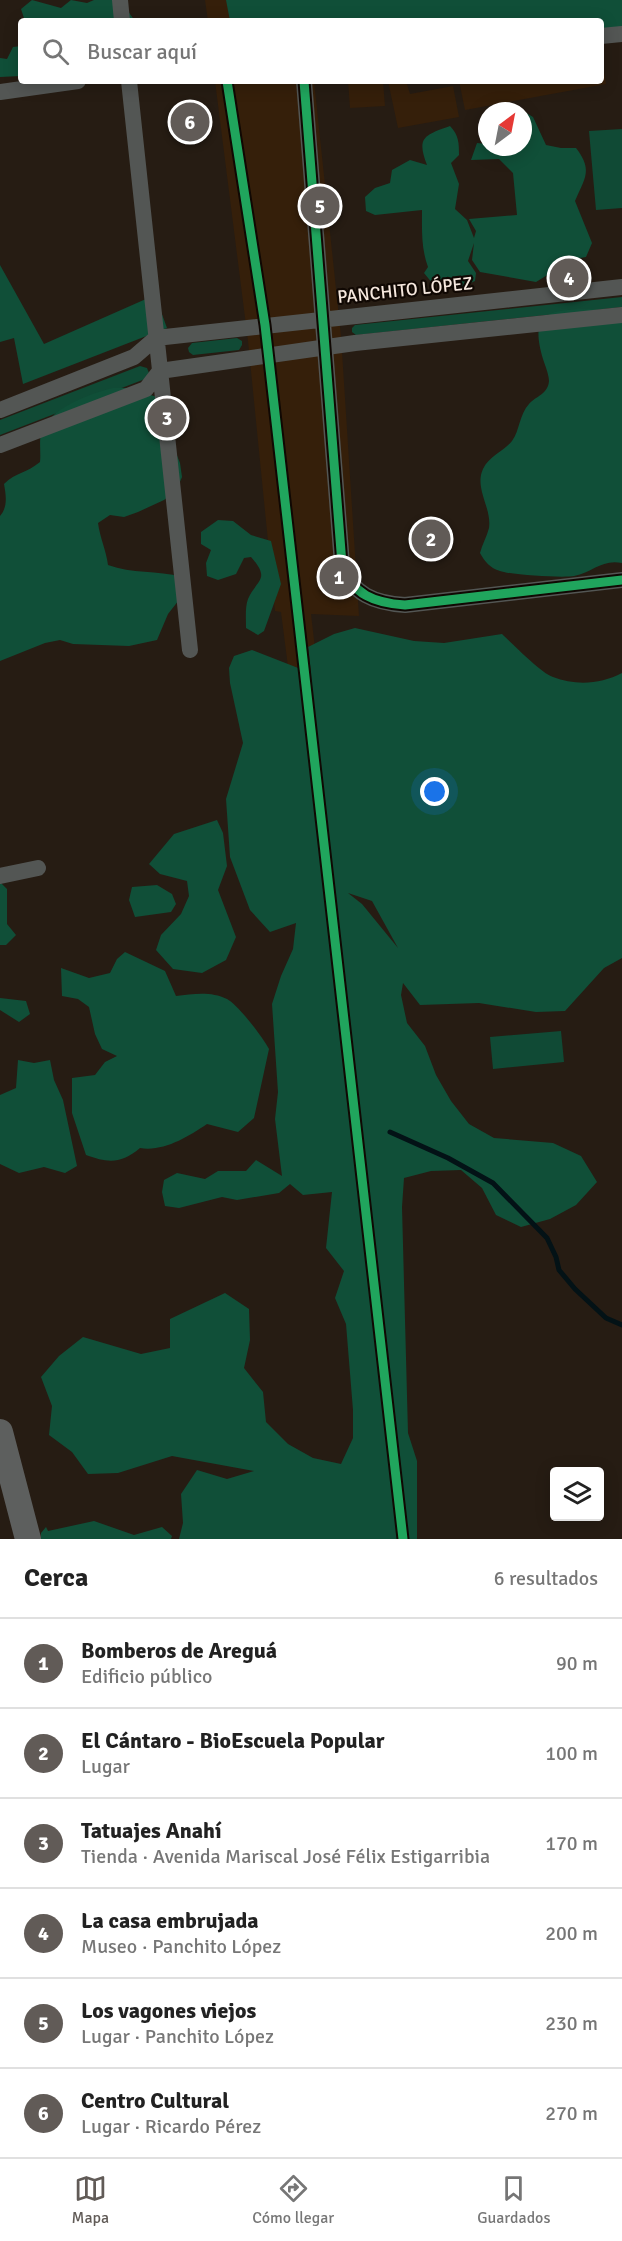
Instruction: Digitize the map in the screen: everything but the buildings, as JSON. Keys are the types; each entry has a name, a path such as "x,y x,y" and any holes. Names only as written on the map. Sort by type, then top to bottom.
{"main road":[{"path":"0,1432 28,1539"}],"street":[{"path":"120,0 122,18"},
{"path":"604,36 622,34"},
{"path":"0,92 57,84"},
{"path":"129,84 190,650"},
{"path":"304,84 342,564 346,576 361,594 387,604 405,605 622,580"},
{"name":"PANCHITO LÓPEZ","path":"156,338 622,287"},
{"path":"0,446 146,389 160,371 325,347 622,315"},
{"path":"0,410 134,357 156,338"},
{"path":"0,876 38,868"}],"shaded area":[{"path":"205,0 266,0 267,18 208,18"},
{"path":"604,72 606,84 508,102 478,102 478,108 465,110 460,84 604,84"},
{"path":"215,84 314,84 341,336 359,616 311,614 387,1539 287,659 281,612 275,611 248,341"},
{"path":"348,84 383,84 385,106 350,108"},
{"path":"389,84 407,84 410,94 453,86 459,117 398,128"}],"green space":[{"path":"32,0 61,8 71,0 87,3 94,0 120,0 133,18 24,18 21,9"},
{"path":"226,0 622,0 622,29 604,31 604,18 229,18"},
{"path":"18,46 18,76 0,77 0,58 7,59 13,47"},
{"path":"532,116 546,145 576,148 586,168 582,186 575,201 592,243 586,257 557,262 549,274 536,282 480,272 472,260 474,243 468,261 476,273 475,281 462,287 433,284 424,273 428,267 423,246 422,210 375,215 366,211 365,197 375,188 390,183 392,170 410,160 427,165 422,148 425,138 450,126 457,136 459,147 459,155 451,163 459,184 455,209 467,220 474,238 476,231 469,219 517,215 513,173 499,159 471,160 477,143 478,156 532,156"},
{"path":"622,129 622,208 596,210 589,131"},
{"path":"0,265 44,344 155,295 167,328 23,384 14,338 0,342"},
{"path":"622,297 622,307 356,335 352,332 355,325"},
{"path":"589,309 622,311 622,563 603,564 568,577 500,571 488,564 480,553 489,528 481,483 483,469 512,441 526,408 544,392 548,385 548,376 539,343 541,323 545,317 553,313"},
{"path":"237,338 242,341 239,350 193,355 188,348 192,343"},
{"path":"140,366 147,368 149,373 145,379 0,435 0,420"},
{"path":"113,388 128,388 157,397 177,418 174,448 182,477 176,491 164,500 124,517 110,515 98,523 108,565 126,570 182,577 186,591 168,614 157,640 129,646 73,644 60,640 45,643 0,661 0,516 6,497 4,484 40,462 41,434 52,417 82,398"},
{"path":"218,520 233,521 251,535 271,541 281,584 264,631 258,635 246,628 247,602 261,575 251,557 244,558 236,574 218,580 207,576 206,563 211,550 201,544 201,532"},
{"path":"355,628 414,641 444,643 502,634 541,670 562,680 579,683 606,680 622,673 622,958 604,968 565,1011 536,1012 479,1003 420,1005 403,983 401,995 407,1023 425,1046 436,1075 451,1101 469,1124 494,1138 553,1143 581,1156 597,1182 576,1205 550,1219 521,1227 496,1215 482,1188 461,1170 431,1171 404,1178 402,1207 408,1433 417,1461 417,1539 179,1539 183,1523 181,1494 197,1470 227,1479 254,1471 172,1456 118,1473 88,1474 72,1452 49,1435 52,1406 41,1377 59,1356 83,1337 141,1354 170,1348 170,1319 225,1293 249,1309 250,1340 244,1368 263,1392 266,1422 288,1444 313,1458 341,1464 353,1438 346,1324 335,1298 344,1271 326,1248 332,1192 303,1195 290,1184 279,1193 237,1200 222,1197 179,1208 165,1206 162,1192 164,1180 177,1173 205,1179 218,1171 246,1171 256,1160 282,1176 275,1119 278,1092 272,1004 293,949 296,923 270,932 250,910 230,857 226,799 243,743 229,668 234,656 252,650 311,673 308,647 334,634","holes":["348,893 372,901 398,948 362,904"]},
{"path":"217,820 223,833 227,866 218,890 236,937 226,960 202,973 173,969 156,950 161,935 181,914 189,896 187,881 160,874 149,864 174,834"},
{"path":"0,882 7,889 7,924 16,935 6,945 0,945"},
{"path":"157,885 172,894 176,904 171,912 135,917 129,900 132,887"},
{"path":"125,952 165,971 176,996 208,994 221,996 232,1002 266,1044 269,1049 254,1118 238,1132 207,1124 166,1146 140,1148 120,1159 108,1161 86,1155 72,1113 72,1078 95,1075 105,1062 117,1056 102,1049 95,1034 89,1007 78,999 62,996 61,968 89,978 110,973 117,959"},
{"path":"0,998 26,1001 30,1014 19,1022 0,1010"},
{"path":"561,1031 564,1062 493,1069 490,1037"},
{"path":"18,1060 34,1063 50,1060 54,1080 63,1100 77,1166 65,1173 44,1167 19,1173 0,1164 0,1095 16,1088"},
{"path":"94,1521 134,1535 162,1527 172,1536 171,1539 41,1539 41,1533 46,1527 48,1531"}],"waterway":[{"path":"390,1132 448,1158 493,1183 547,1238 559,1270 575,1289 606,1318 622,1325"}],"cycle path":[{"path":"227,84 265,325 403,1539"},
{"path":"304,84 342,564 346,575 358,590 366,595 384,602 405,605 622,580"}],"place":[{"name":"Centro Cultural","path":"190,122"},
{"name":"Los vagones viejos","path":"320,206"},
{"name":"La casa embrujada","path":"569,278"},
{"name":"Tatuajes Anahí","path":"167,418"},
{"name":"El Cántaro - BioEscuela Popular","path":"431,539"},
{"name":"Bomberos de Areguá","path":"339,577"}]}
